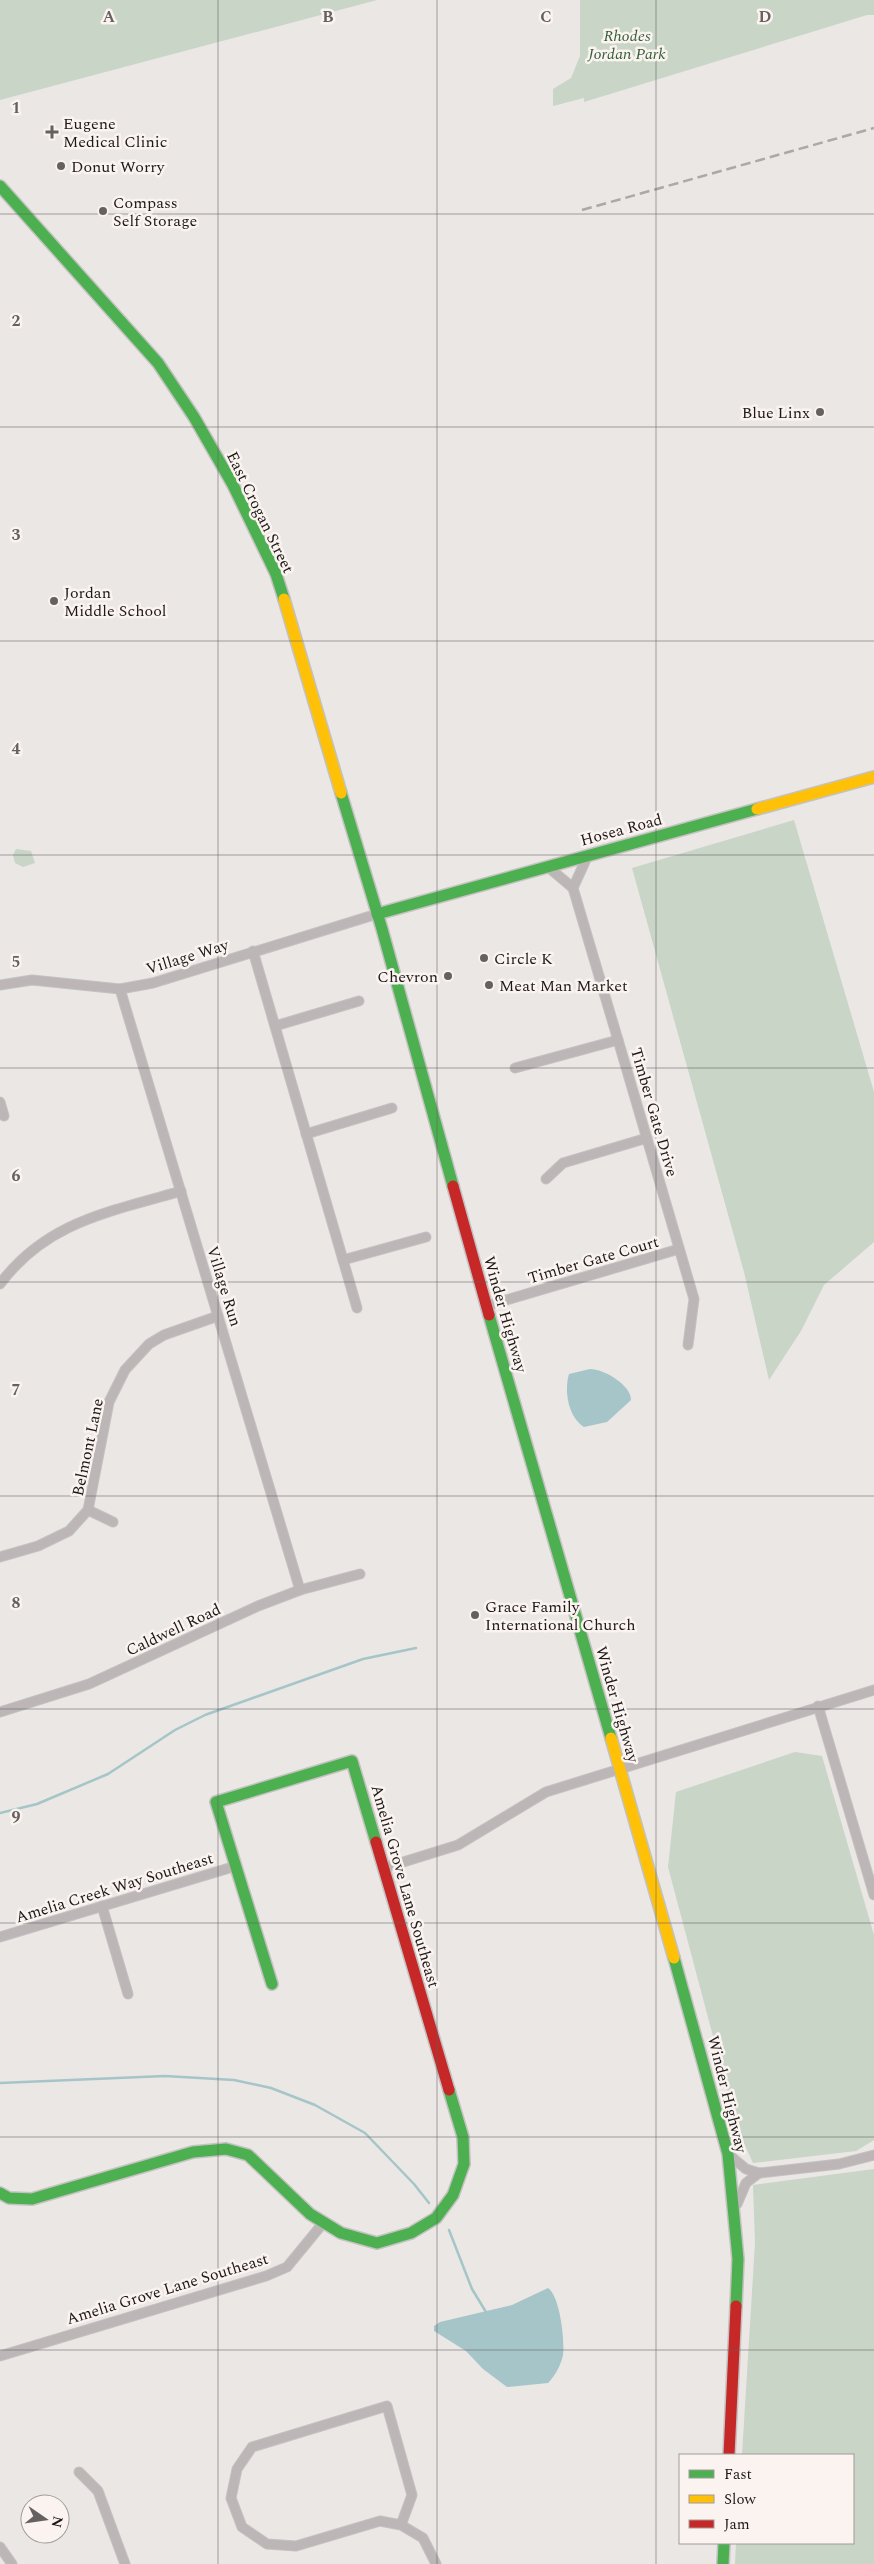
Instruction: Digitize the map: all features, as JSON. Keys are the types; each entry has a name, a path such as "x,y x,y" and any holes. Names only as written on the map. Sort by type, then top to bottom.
{"main road":[{"name":"East Crogan Street","path":"0,186 158,363 194,417 233,485 276,574 378,914"},
{"name":"Hosea Road","path":"378,914 874,777"},
{"name":"Winder Highway","path":"378,914 486,1306 620,1767 728,2154 736,2209 738,2284 729,2454"},
{"name":"Amelia Grove Lane Southeast","path":"0,2193 9,2198 32,2199 193,2152 226,2149 248,2155 310,2214 341,2233 377,2243 411,2234 436,2218 453,2195 464,2164 464,2137 352,1761 216,1802 272,1984"},
{"path":"723,2564 724,2544"}],"street":[{"path":"548,866 574,888 588,855"},
{"name":"Timber Gate Drive","path":"574,888 694,1299 688,1346"},
{"name":"Village Way","path":"0,984 32,980 120,989 153,983 378,914"},
{"path":"253,951 357,1308"},
{"name":"Village Run","path":"120,989 300,1590"},
{"path":"275,1026 359,1001"},
{"path":"515,1068 618,1040"},
{"path":"0,1102 4,1116"},
{"path":"306,1134 392,1108"},
{"path":"546,1179 563,1163 647,1138"},
{"path":"0,1284 8,1273 38,1245 64,1228 181,1192"},
{"path":"343,1260 426,1236"},
{"name":"Timber Gate Court","path":"486,1306 679,1249"},
{"name":"Belmont Lane","path":"0,1557 38,1546 69,1531 88,1510 110,1402 125,1370 149,1344 164,1335 218,1316"},
{"path":"88,1510 113,1522"},
{"name":"Caldwell Road","path":"0,1712 88,1684 242,1613 300,1590 360,1574"},
{"path":"384,1868 458,1844 546,1792 620,1767 874,1690"},
{"path":"818,1706 874,1894"},
{"name":"Amelia Creek Way Southeast","path":"0,1937 236,1866"},
{"path":"102,1906 128,1994"},
{"path":"728,2154 746,2169 759,2173 838,2164 874,2155"},
{"path":"736,2209 746,2182 759,2173"},
{"name":"Amelia Grove Lane Southeast","path":"0,2356 266,2276 287,2267 324,2222"},
{"path":"401,2525 412,2495 386,2406 252,2447 236,2469 231,2498 242,2527 267,2544 296,2546 380,2521 401,2525 423,2538 436,2564"},
{"path":"79,2472 98,2492 124,2564"},
{"path":"0,2547 12,2564"}],"green space":[{"path":"0,0 377,0 0,100"},
{"name":"Rhodes Jordan Park","path":"580,0 874,0 874,15 867,15 584,102 584,98 553,106 553,89 571,78 580,56"},
{"path":"794,820 874,1092 874,1242 824,1285 801,1331 769,1380 744,1272 632,868"},
{"path":"16,849 31,851 35,863 23,867 15,863 13,855"},
{"path":"795,1752 822,1756 874,1935 874,2140 856,2151 753,2163 738,2130 668,1867 676,1792"},
{"path":"874,2169 874,2564 735,2564 736,2544 854,2544 854,2454 742,2454 755,2243 753,2185"}],"water":[{"path":"590,1369 602,1372 616,1379 627,1389 631,1400 607,1422 584,1427 574,1417 567,1396 567,1388 569,1374"},
{"path":"548,2288 556,2300 559,2309 563,2355 559,2366 548,2383 507,2387 483,2369 466,2351 434,2331 434,2326 440,2322 512,2305"}],"waterway":[{"path":"0,1813 37,1804 108,1774 175,1730 205,1715 363,1659 416,1648"},
{"path":"0,2083 165,2076 234,2080 271,2088 315,2105 365,2133 414,2184 429,2203"},
{"path":"449,2230 472,2289 486,2312"}],"railway":[{"path":"582,210 874,128"}],"traffic: fast":[{"path":"0,186 158,363 194,417 233,485 276,574 284,599"},
{"path":"341,793 382,929 453,1186"},
{"path":"377,914 757,809"},
{"path":"489,1315 611,1738"},
{"path":"272,1984 216,1802 352,1761 376,1842"},
{"path":"674,1958 728,2154 738,2259 736,2306"},
{"path":"0,2193 9,2198 32,2199 193,2152 226,2149 248,2155 310,2214 341,2233 377,2243 411,2233 436,2218 453,2195 464,2164 463,2137 449,2090"},
{"path":"723,2564 724,2544"}],"traffic: slow":[{"path":"284,599 341,793"},
{"path":"757,809 874,777"},
{"path":"611,1738 674,1958"}],"traffic: jam":[{"path":"453,1186 489,1315"},
{"path":"376,1842 449,2090"},
{"path":"729,2454 736,2306"}],"place":[{"name":"Eugene Medical Clinic","path":"52,132"},
{"name":"Donut Worry","path":"61,166"},
{"name":"Compass Self Storage","path":"103,211"},
{"name":"Blue Linx","path":"820,412"},
{"name":"Jordan Middle School","path":"54,601"},
{"name":"Circle K","path":"484,958"},
{"name":"Chevron","path":"448,976"},
{"name":"Meat Man Market","path":"489,985"},
{"name":"Grace Family International Church","path":"475,1615"}]}
